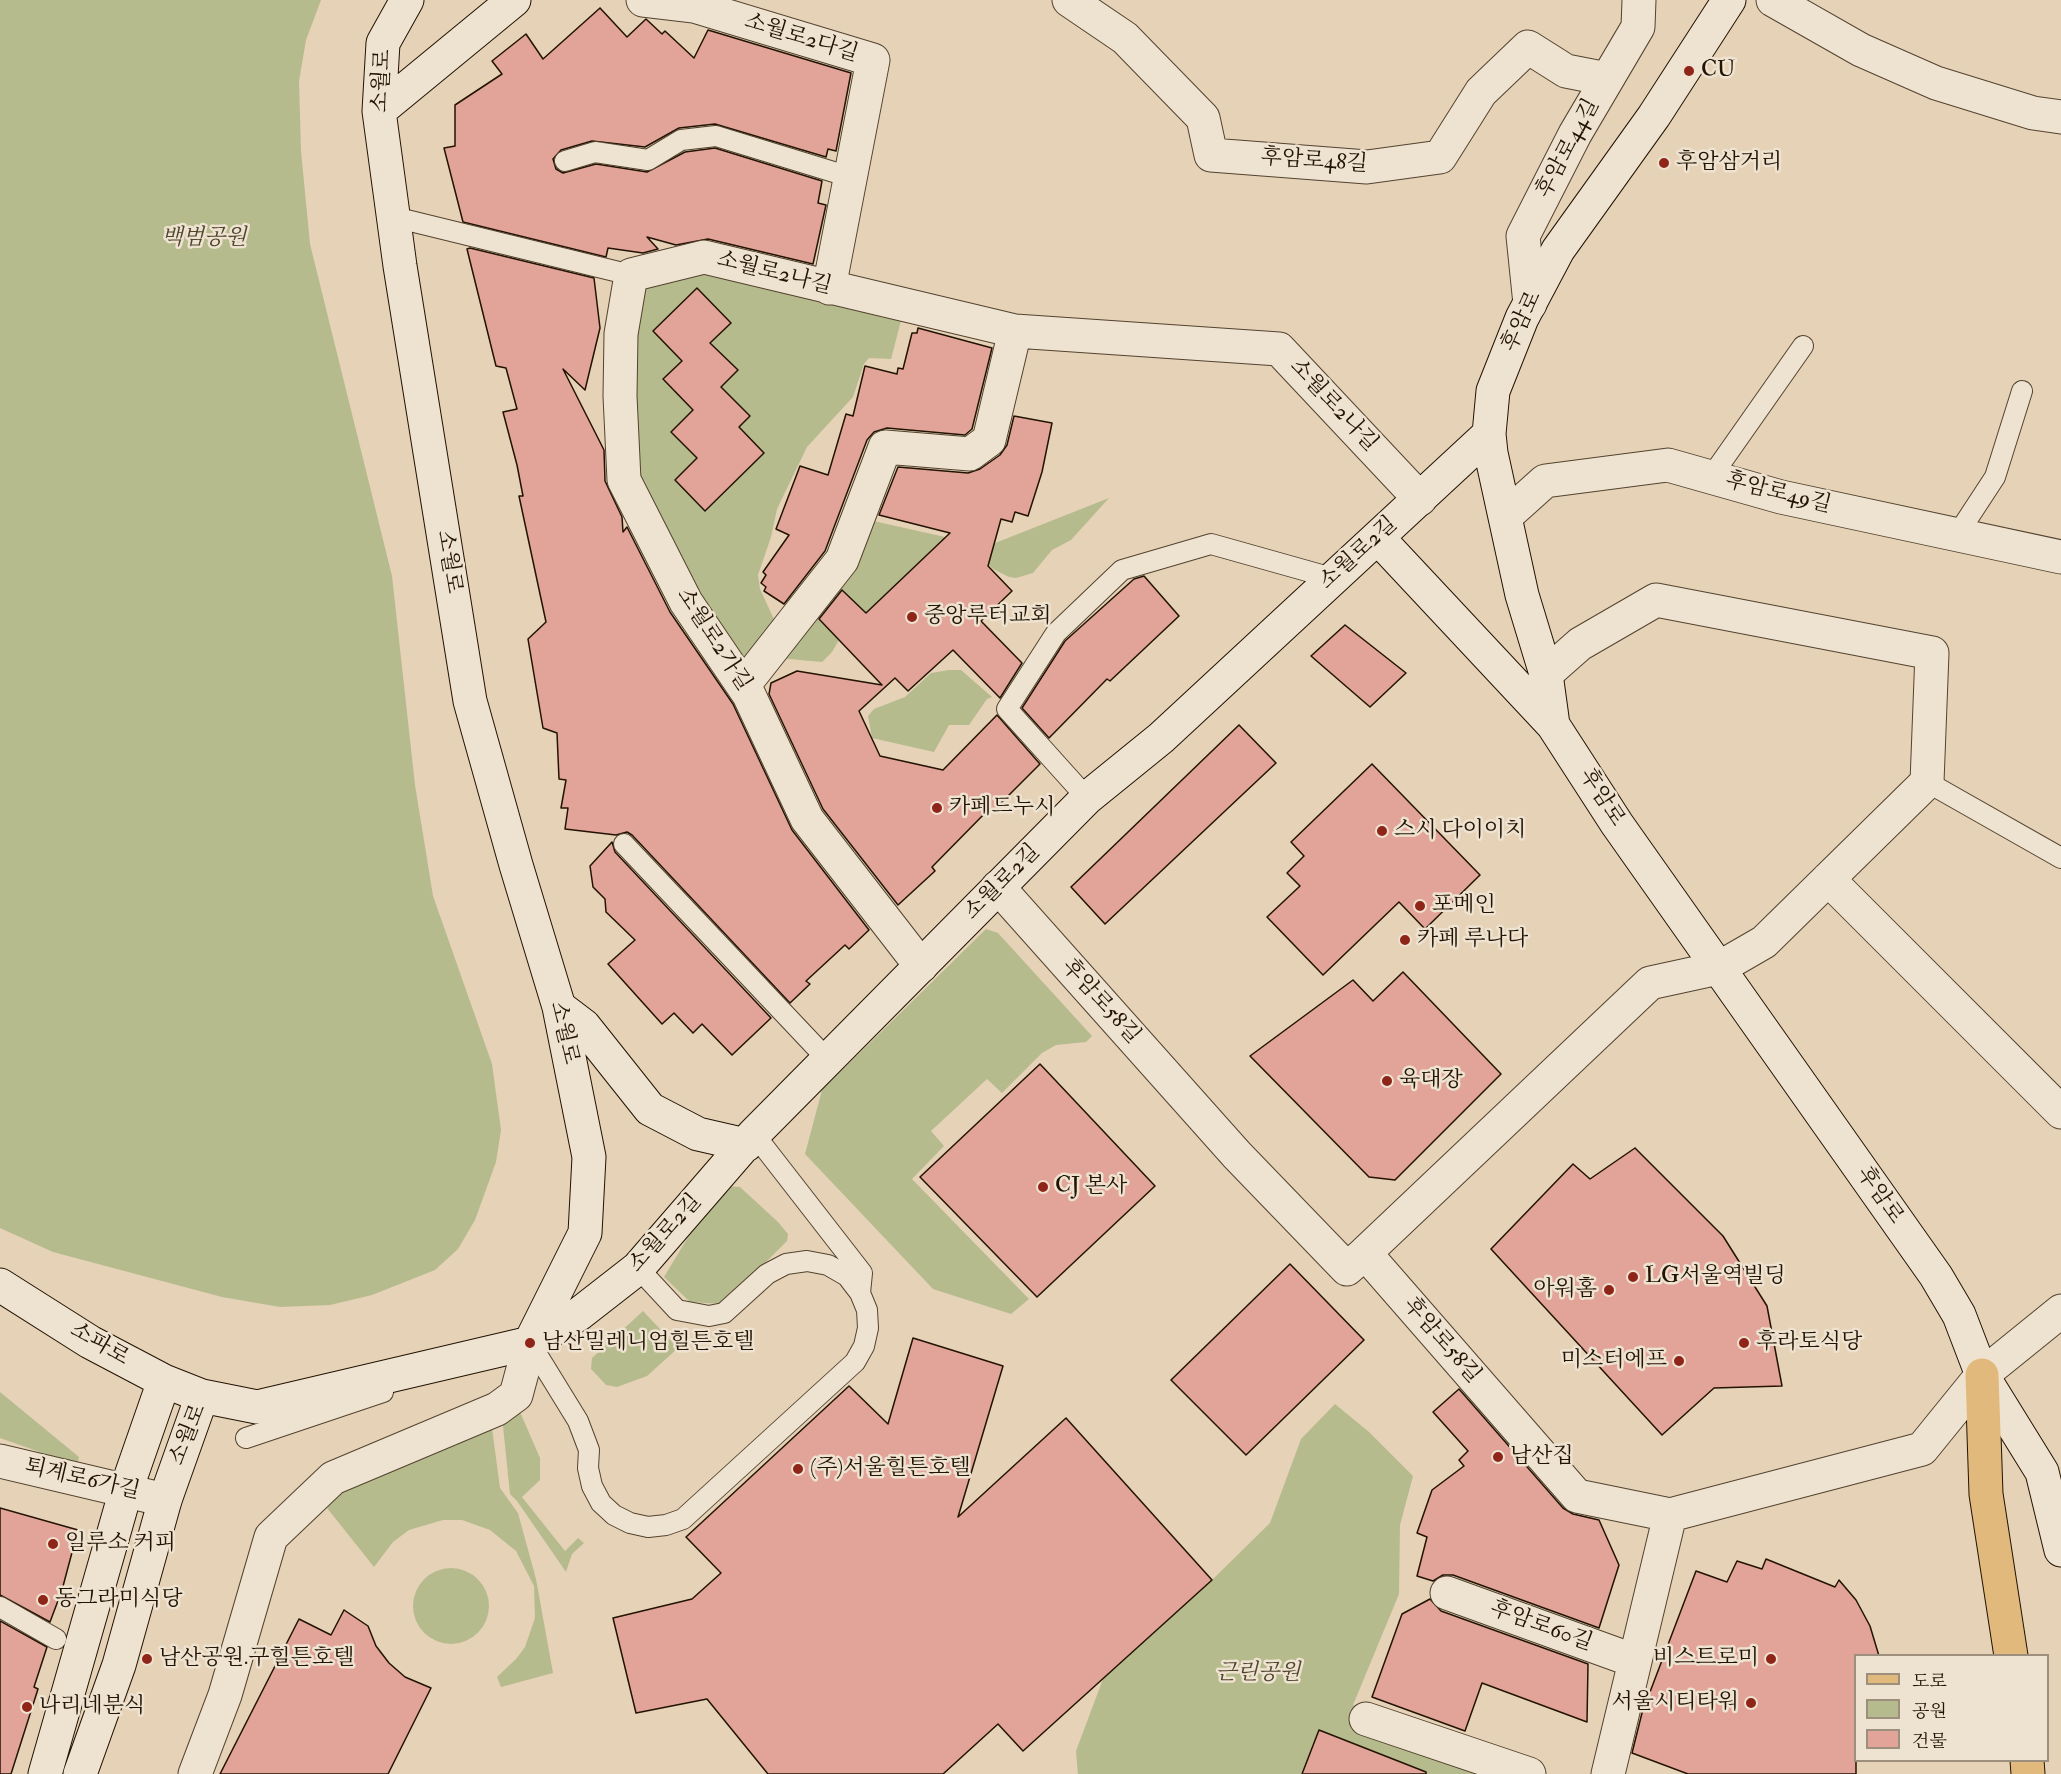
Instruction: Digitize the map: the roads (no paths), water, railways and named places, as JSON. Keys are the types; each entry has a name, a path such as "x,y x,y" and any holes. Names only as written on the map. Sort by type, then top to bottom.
{"main road":[{"path":"1982,1375 1986,1494 2011,1654"}],"street":[{"name":"소월로","path":"80,1774 119,1665 165,1500 202,1396 257,1407 530,1343 585,1233 589,1157 559,1007 470,701 394,217 379,111 383,43 407,0"},
{"name":"소월로2다길","path":"643,0 694,6 873,60 829,288"},
{"name":"후암로48길","path":"1069,0 1125,38 1203,118 1211,155 1367,167 1440,157 1481,92 1528,47 1566,71 1607,79"},
{"name":"후암로44길","path":"1530,304 1523,236 1575,134 1638,27 1639,0"},
{"name":"후암로","path":"1729,0 1654,116 1558,250 1530,304 1493,391 1489,434 1522,595 1546,675 1554,725 1617,824 1936,1276 1959,1315 1982,1375 2042,1472 2061,1550"},
{"path":"1773,0 1861,50 1936,83 2033,113 2061,117"},
{"path":"379,111 499,3"},
{"name":"소월로2나길","path":"631,275 704,257 1015,331 1279,349 1420,499"},
{"name":"소월로2가길","path":"631,275 621,334 620,396 624,480 686,602 742,686 807,819 921,966"},
{"path":"742,686 842,560 885,447 970,454 989,440 1015,331"},
{"name":"소월로2길","path":"530,1343 579,1314 638,1268 750,1139 1087,798 1161,738 1489,434"},
{"name":"후암로49길","path":"1506,516 1545,481 1668,465 1781,497 2061,557"},
{"path":"1378,538 1554,725"},
{"path":"1365,1253 1650,983 1719,968 1764,942 1927,782 1932,653 1656,600 1580,644 1546,675"},
{"path":"1828,879 2061,1112"},
{"name":"후암로58길","path":"998,888 1237,1155 1347,1269 1365,1253 1577,1496 1670,1515 1922,1449 1982,1375 2061,1311"},
{"path":"559,1007 585,1026 650,1109 698,1134 750,1139"},
{"name":"소파로","path":"0,1285 90,1342 164,1381 202,1396"},
{"path":"195,1774 225,1695 271,1537 333,1478 497,1409 516,1395 530,1343"},
{"name":"소월로","path":"45,1774 126,1490 164,1381"},
{"name":"퇴계로6가길","path":"0,1461 165,1500"},
{"path":"1608,1774 1670,1515"},
{"name":"후암로60길","path":"1446,1593 1635,1661"},
{"path":"1366,1719 1529,1774"}],"lane":[{"path":"565,161 595,152 648,160 681,140 716,136 850,177"},
{"name":"소월로2나길","path":"394,217 631,275"},
{"path":"1711,477 1803,346"},
{"path":"1957,535 1995,477 2022,391"},
{"path":"1087,798 1007,709 1056,633 1122,570 1211,544 1332,578"},
{"path":"1927,782 2061,858"},
{"path":"624,844 828,1060"},
{"path":"750,1139 862,1273 860,1293"},
{"path":"257,1407 246,1438 530,1343 578,1421 589,1450 588,1468 592,1486 608,1509 630,1523 648,1527 666,1526 683,1519 855,1362 864,1346 868,1328 867,1310 860,1293 847,1276 828,1265 807,1261 786,1264 767,1274 724,1313 709,1316 677,1310 638,1268"},
{"path":"0,1607 56,1639"}],"place":[{"name":"CU","path":"1689,71"},
{"name":"후암삼거리","path":"1664,163"},
{"name":"중앙루터교회","path":"912,617"},
{"name":"카페드누시","path":"937,808"},
{"name":"스시 다이이치","path":"1382,831"},
{"name":"포메인","path":"1420,906"},
{"name":"카페 루나다","path":"1405,940"},
{"name":"육대장","path":"1387,1081"},
{"name":"CJ 본사","path":"1043,1187"},
{"name":"LG서울역빌딩","path":"1633,1277"},
{"name":"아워홈","path":"1609,1290"},
{"name":"남산밀레니엄힐튼호텔","path":"530,1343"},
{"name":"후라토식당","path":"1744,1343"},
{"name":"미스터에프","path":"1679,1361"},
{"name":"남산집","path":"1498,1457"},
{"name":"(주)서울힐튼호텔","path":"798,1469"},
{"name":"일루소 커피","path":"53,1544"},
{"name":"동그라미식당","path":"43,1600"},
{"name":"남산공원.구힐튼호텔","path":"147,1659"},
{"name":"비스트로미","path":"1771,1659"},
{"name":"서울시티타워","path":"1751,1703"},
{"name":"나리네분식","path":"27,1707"}],"park label":[{"name":"백범공원","path":"204,239"},
{"name":"근린공원","path":"1258,1674"}]}
